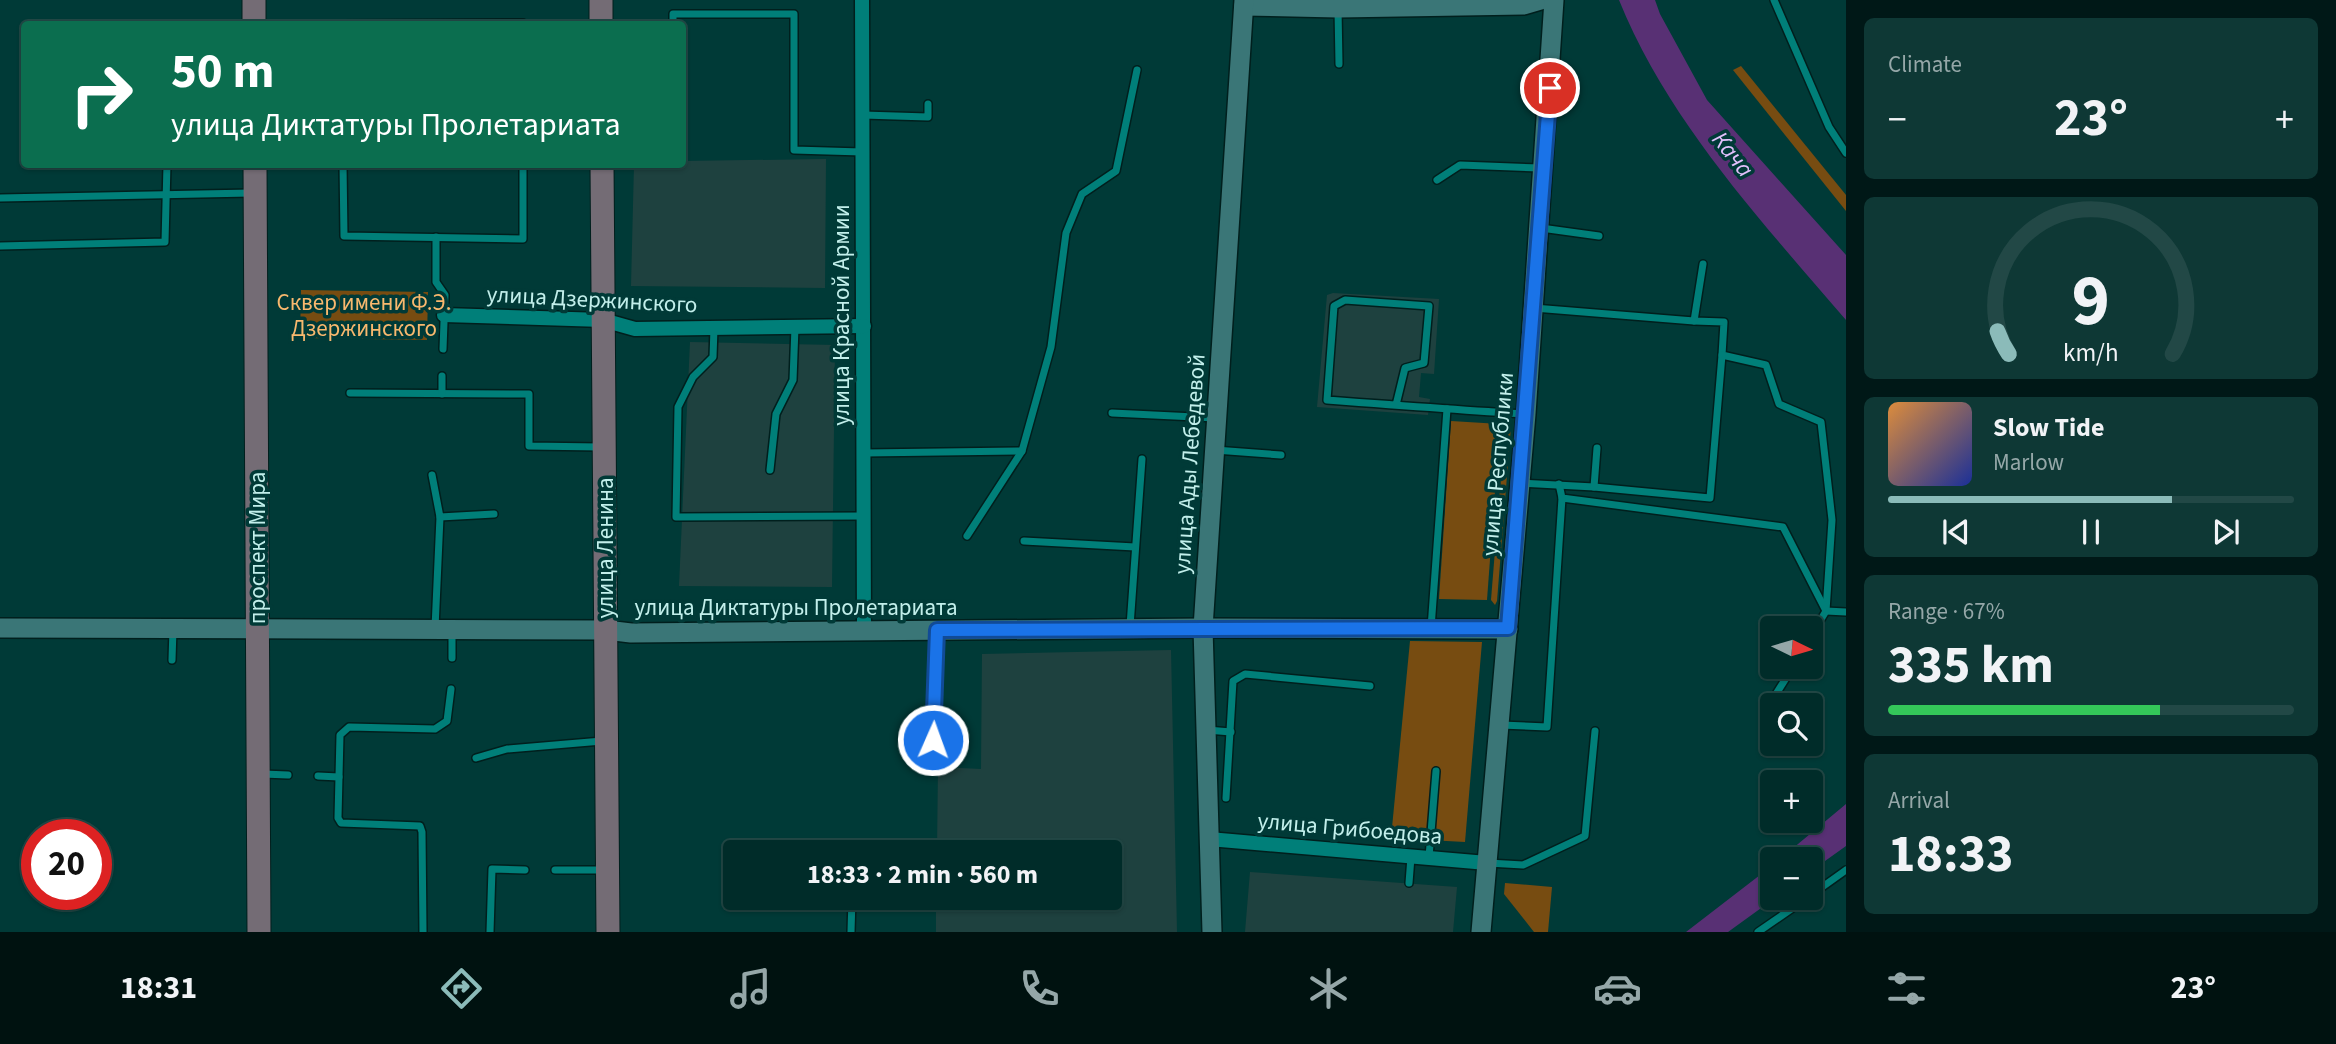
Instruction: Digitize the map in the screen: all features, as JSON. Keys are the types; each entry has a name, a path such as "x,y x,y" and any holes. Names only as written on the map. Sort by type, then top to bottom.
{"main road":[{"path":"254,0 254,21"},
{"path":"601,0 601,21"},
{"name":"проспект Мира","path":"255,168 260,932"},
{"name":"улица Ленина","path":"602,168 608,932"}],"street":[{"name":"улица Красной Армии","path":"862,0 864,631"},
{"path":"1244,3 1338,8 1423,3 1524,5 1541,0"},
{"name":"улица Республики","path":"1481,932 1526,414 1555,0"},
{"name":"улица Ады Лебедевой","path":"1212,932 1203,628 1244,3"},
{"name":"улица Дзержинского","path":"444,315 603,320 635,329 863,326"},
{"name":"улица Диктатуры Пролетариата","path":"0,628 606,630 631,633 1508,628"},
{"name":"улица Грибоедова","path":"1209,839 1487,863"}],"lane":[{"path":"1774,0 1829,127 1846,153"},
{"path":"731,4 731,13"},
{"path":"1338,8 1339,64"},
{"path":"673,21 673,14 794,14 794,150 863,152"},
{"path":"967,536 1022,451 1051,347 1066,233 1082,194 1116,171 1137,70"},
{"path":"863,115 928,117 928,104"},
{"path":"1437,180 1460,165 1544,168"},
{"path":"0,246 165,242 167,168"},
{"path":"344,168 344,236 523,239 523,168"},
{"path":"0,198 255,193"},
{"path":"1540,228 1599,236"},
{"path":"436,237 436,282 445,295 443,349"},
{"path":"1693,321 1703,264"},
{"path":"1395,405 1405,368 1424,363 1429,306 1345,300 1334,306 1327,400 1447,409 1526,414"},
{"path":"1519,482 1594,486 1710,498 1722,355 1724,322 1533,308"},
{"path":"770,470 776,414 793,380 795,327"},
{"path":"714,328 713,357 693,377 678,407 676,517 864,516"},
{"path":"1722,355 1766,365 1779,404 1821,422 1832,520 1826,611 1823,616"},
{"path":"442,376 442,394"},
{"path":"350,393 529,394 529,446 604,447"},
{"path":"1431,628 1447,409"},
{"path":"1112,413 1216,418"},
{"path":"1594,486 1597,448"},
{"path":"1214,450 1282,456"},
{"path":"864,453 1022,451"},
{"path":"1130,629 1142,459"},
{"path":"432,475 440,517 444,630 452,658"},
{"path":"1501,725 1547,727 1562,498 1559,484"},
{"path":"1562,498 1783,527 1826,611"},
{"path":"440,517 494,514"},
{"path":"1024,541 1135,547"},
{"path":"1826,611 1846,612"},
{"path":"172,660 173,628"},
{"path":"932,762 937,630"},
{"path":"1226,798 1233,681 1245,674 1370,685"},
{"path":"423,932 420,827 341,823 338,818 340,735 349,727 435,729 447,721 451,689"},
{"path":"1206,730 1231,732"},
{"path":"1487,863 1523,865 1585,836 1595,731"},
{"path":"476,758 507,749 606,740"},
{"path":"1429,858 1436,771"},
{"path":"258,774 288,775"},
{"path":"318,776 339,777"},
{"path":"1409,883 1411,857"},
{"path":"490,932 492,869 525,870"},
{"path":"555,870 607,870"},
{"path":"1823,886 1846,870"},
{"path":"851,932 852,910"},
{"path":"1758,932 1790,910"}],"shaded area":[{"path":"826,159 825,288 631,286 634,168 686,168 686,161"},
{"path":"1333,293 1439,299 1434,374 1421,373 1419,397 1430,399 1428,415 1317,407 1327,295"},
{"path":"690,342 835,345 832,587 679,586"},
{"path":"1171,650 1177,932 936,932 936,910 1122,910 1122,840 937,840 938,767 981,769 982,654"},
{"path":"1250,872 1457,887 1453,932 1245,932"}],"green space":[{"path":"1741,66 1846,195 1846,211 1733,70"},
{"name":"Сквер имени Ф.Э. Дзержинского","path":"301,290 428,292 427,340 300,338"},
{"path":"1451,421 1500,424 1487,600 1439,599"},
{"path":"1505,426 1511,426 1495,605 1491,600"},
{"path":"1410,641 1482,642 1465,842 1391,838"},
{"path":"1505,883 1552,887 1548,932 1534,932 1504,894"}],"water":[{"name":"Кача","path":"1619,0 1655,0 1707,100 1846,255 1846,320 1750,208 1690,129 1639,44"},
{"path":"1846,804 1846,846 1823,862 1823,847 1794,847 1811,833 1823,833 1823,823"},
{"path":"1760,875 1760,909 1728,932 1686,932"}],"route":[{"path":"933,740 937,630 1508,628 1550,88"}]}
